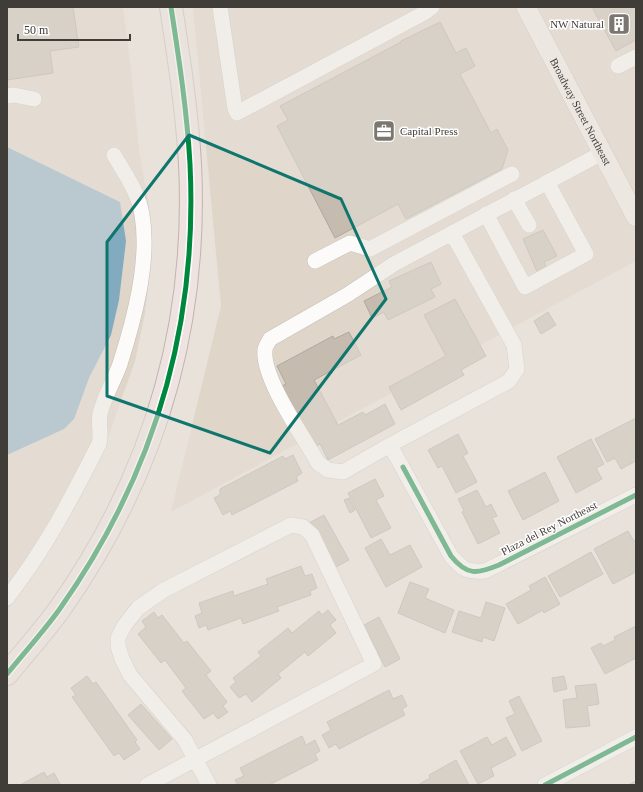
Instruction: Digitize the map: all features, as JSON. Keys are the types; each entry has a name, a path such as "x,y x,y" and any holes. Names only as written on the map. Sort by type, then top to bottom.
{"highway":[{"path":"7,674 58,610 97,550 128,494 152,435 171,369 182,320 188,265 190,217 190,163 181,76 171,7"}],"main road":[{"name":"Broadway Street Northeast","path":"526,7 602,153 633,205"}],"street":[{"path":"220,7 236,111 424,13 432,7"},
{"path":"618,66 636,57"},
{"path":"7,96 14,95 34,99"},
{"path":"452,233 514,345 518,369 509,381 390,444 343,472 328,470 318,463 271,381 266,364 265,349 270,339 347,295 394,264 514,199 602,153"},
{"path":"7,598 25,575 59,523 99,444 101,435 99,416 119,364 136,311 141,281 144,232 142,214 137,197 129,180 114,155"},
{"path":"315,261 350,243 370,250 512,174"},
{"path":"486,214 525,287 586,254 548,182"},
{"path":"514,199 529,225"},
{"name":"Plaza del Rey Northeast","path":"390,444 451,556 459,566 470,572 485,571 499,565 636,495"},
{"path":"147,785 196,760 374,664 312,535 303,527 292,525 164,590 138,608 124,626 118,638 118,646 122,659 130,675 185,740 196,760 209,785"},
{"path":"546,785 636,737"}],"highlighted area":[{"path":"189,135 341,199 386,299 270,453 107,396 107,242"}],"shaded area":[{"path":"7,7 123,7 139,149 148,203 151,259 145,313 135,361 108,437 74,510 29,582 7,610"},
{"path":"193,7 636,7 636,261 171,512 221,306"}],"water":[{"path":"7,147 120,202 126,241 119,300 111,335 89,378 74,419 64,429 7,455"}],"building":[{"path":"7,7 73,7 79,47 50,51 53,73 7,80"},
{"name":"NW Natural","path":"592,7 636,7 636,40 616,51"},
{"name":"Capital Press","path":"440,22 456,53 466,48 475,66 460,74 491,133 497,129 508,150 502,169 406,219 398,204 335,238 277,126 288,120 280,106 401,41"},
{"path":"543,230 557,256 544,262 547,270 538,274 523,239"},
{"path":"431,262 441,284 431,289 435,297 388,320 384,312 372,318 364,301 392,287 389,281"},
{"path":"455,299 486,356 461,370 464,375 401,410 389,387 446,356 424,315"},
{"path":"548,312 556,325 541,334 534,321"},
{"path":"349,332 361,355 314,380 338,425 363,412 365,415 385,404 395,424 328,460 320,444 313,448 280,387 286,384 277,366 333,336 334,339"},
{"path":"636,418 636,461 621,469 615,458 607,462 595,439"},
{"path":"458,434 468,453 463,456 477,482 456,493 442,466 438,468 428,450"},
{"path":"591,439 604,464 596,468 602,479 576,493 557,457"},
{"path":"293,455 302,473 296,477 298,481 232,515 230,511 223,515 214,498 220,495 220,489 283,456 285,459"},
{"path":"545,472 559,501 523,520 508,491"},
{"path":"375,479 384,496 376,500 391,528 371,538 348,493"},
{"path":"477,490 486,507 491,504 497,516 492,518 500,533 478,544 462,512 464,511 458,499"},
{"path":"349,498 355,510 350,513 344,500"},
{"path":"324,515 349,560 334,568 309,523"},
{"path":"628,531 634,541 636,540 636,572 613,584 594,549"},
{"path":"381,539 390,555 410,545 422,567 386,587 365,548"},
{"path":"591,552 603,574 560,597 548,576"},
{"path":"301,566 305,576 312,574 317,588 310,591 311,595 277,607 279,611 243,624 241,618 208,630 206,625 199,628 195,616 202,613 199,603 233,591 234,596 268,584 266,579"},
{"path":"545,577 560,604 544,613 543,610 518,624 506,604 531,590 529,586"},
{"path":"410,582 429,589 425,598 454,610 445,633 398,613"},
{"path":"486,602 505,608 494,641 483,637 482,642 452,632 459,611 481,618"},
{"path":"328,610 336,620 330,625 336,633 308,656 305,652 278,674 281,678 252,702 246,694 239,698 230,687 236,682 233,678 261,656 258,652 288,628 292,633 319,611 322,615"},
{"path":"154,612 158,618 162,615 184,643 187,641 211,671 206,675 227,702 223,706 228,712 218,719 213,713 204,719 182,691 186,688 165,660 161,663 138,634 146,627 142,621"},
{"path":"379,617 400,659 385,667 364,625"},
{"path":"636,626 636,658 605,674 591,648 601,643 603,646 615,640 614,637"},
{"path":"87,676 93,684 96,682 137,740 135,742 140,749 124,760 119,753 114,756 72,697 76,695 71,688"},
{"path":"564,676 567,689 554,692 552,678"},
{"path":"596,684 599,704 587,706 590,726 566,728 563,700 577,698 575,686"},
{"path":"389,690 393,699 402,695 407,706 402,709 405,715 339,749 336,744 329,748 322,735 331,730 327,722"},
{"path":"519,696 542,741 522,751 506,718 515,714 509,701"},
{"path":"141,704 172,739 159,750 128,715"},
{"path":"302,736 306,745 315,740 320,751 315,754 318,760 269,785 238,785 235,780 244,776 240,768"},
{"path":"487,737 492,745 506,737 516,755 491,768 494,776 478,784 460,751"},
{"path":"456,760 469,785 418,785 430,778 429,775"},
{"path":"44,772 47,777 54,773 60,784 20,785"},
{"path":"636,781 636,785 628,785"}],"cycle path":[{"path":"7,674 59,610 92,559 120,507 144,453 163,398 177,342 186,284 191,225 190,164 185,105 171,7"},
{"path":"403,467 451,556 462,567 473,571 484,570 499,565 636,495"},
{"path":"545,785 636,737"}],"place":[{"name":"NW Natural","path":"619,24"},
{"name":"Capital Press","path":"384,131"}]}
